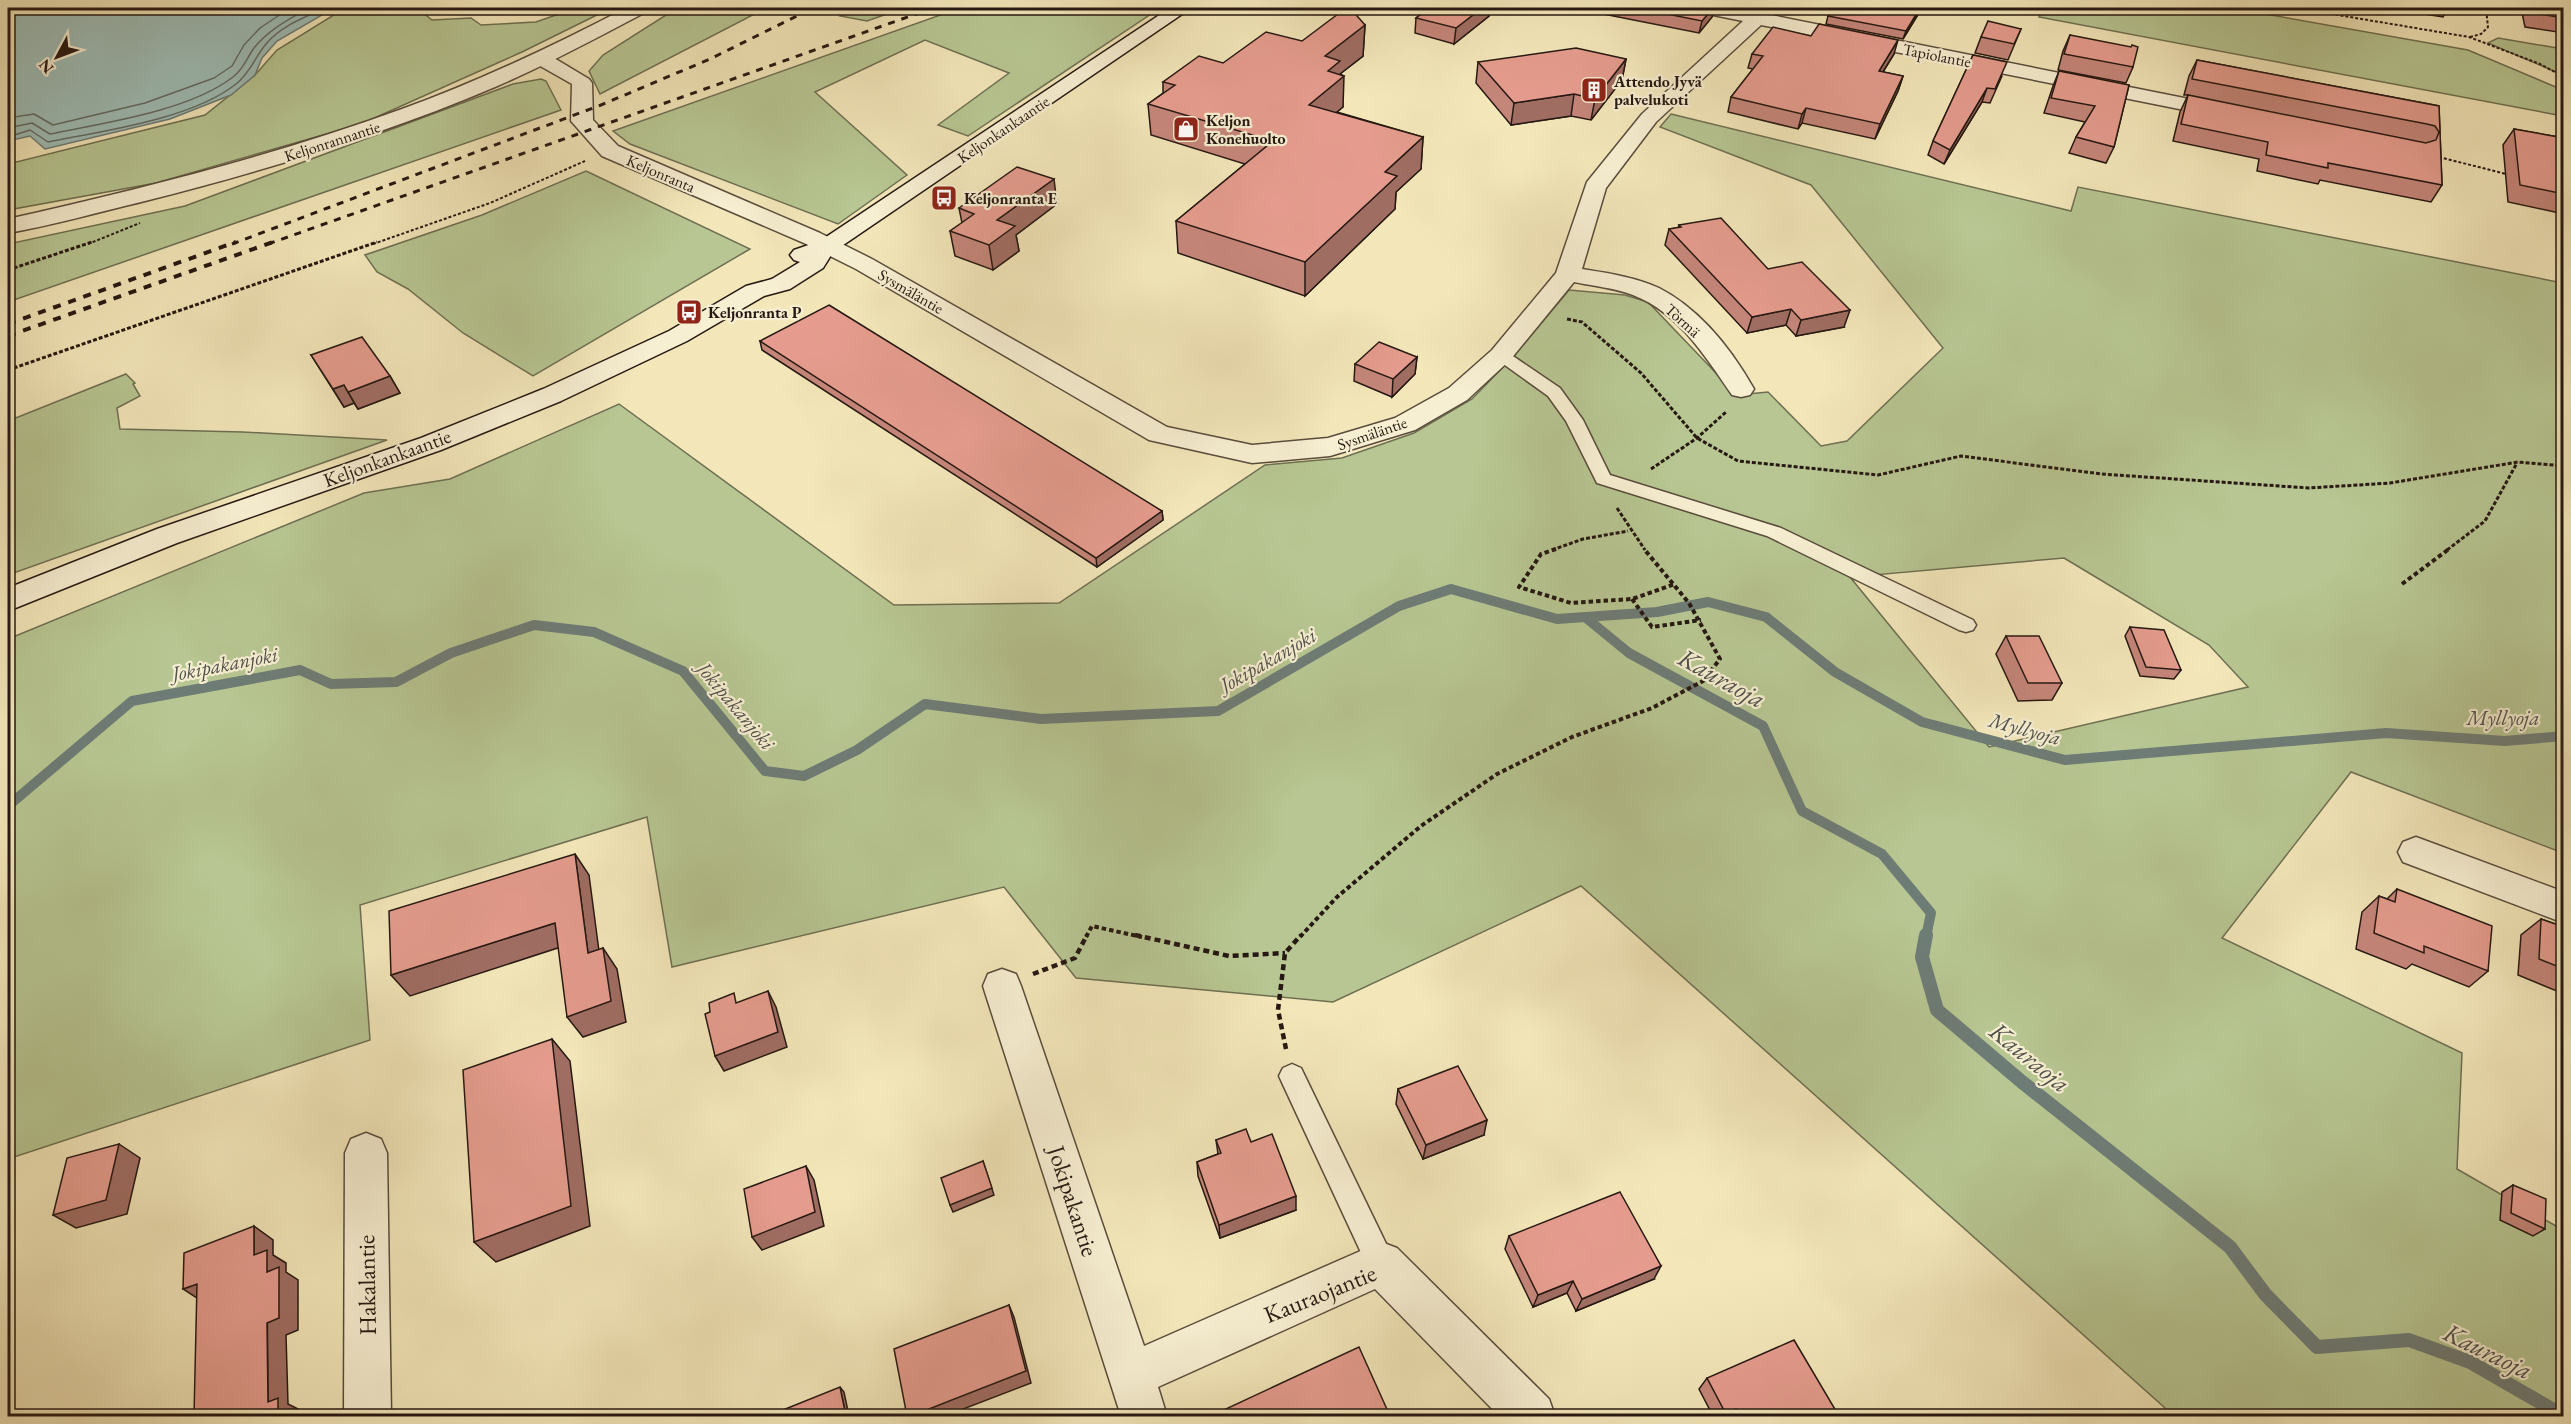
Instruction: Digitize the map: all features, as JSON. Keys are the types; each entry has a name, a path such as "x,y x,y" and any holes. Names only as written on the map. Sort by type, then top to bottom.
{"street":[{"name":"Keljonrannantie","path":"8,226 176,187 304,150 456,96 542,59 639,8"},
{"name":"Keljonkankaantie","path":"8,600 167,536 431,444 552,395 678,336 755,291 781,284 799,274 815,263 826,248 1182,8"},
{"name":"Tapiolantie","path":"1705,8 1763,13 2252,118"},
{"name":"Sysmäläntie","path":"826,248 864,264 1159,434 1252,454 1330,447 1405,424 1458,394 1501,355 1568,274 1595,187 1650,118 1763,13"},
{"name":"Keljonranta","path":"542,59 582,83 584,89 582,120 610,151 826,248"},
{"name":"Törmä","path":"1568,274 1619,284 1649,293 1677,311 1730,367 1741,389"},
{"path":"2416,852 2564,908"},
{"name":"Jokipakantie","path":"1002,986 1137,1396"},
{"name":"Hakalantie","path":"366,1153 368,1416"},
{"name":"Kauraojantie","path":"1137,1396 1381,1264 1532,1416"}],"lane":[{"path":"1501,355 1554,392 1574,420 1603,479 1774,532 1966,625"},
{"path":"1292,1076 1381,1264"}],"path":[{"path":"2296,8 2469,37 2540,64 2564,77"},
{"path":"2469,37 2481,34 2488,27 2486,8"},
{"path":"8,370 490,203 610,151"},
{"path":"2438,157 2517,177"},
{"path":"1536,312 1582,322 1641,373 1697,438 1738,461 1878,475 1962,456 2101,474 2309,488 2390,483 2518,462 2564,466"},
{"path":"1626,486 1697,438 1734,405 1741,389"},
{"path":"2402,584 2485,521 2518,462"},
{"path":"1292,1076 1278,1011 1285,953 1337,897 1421,826 1497,774 1572,737 1652,708 1703,681 1720,659 1701,620 1675,584 1628,531 1603,479"},
{"path":"1628,531 1583,539 1541,554 1519,587 1570,603 1632,599 1675,584"},
{"path":"1632,599 1652,627 1701,620"},
{"path":"1002,986 1075,958 1092,926 1229,956 1285,953"}],"green space":[{"path":"345,8 417,8 432,20 471,18 481,25 536,22 576,8 611,8 522,52 361,124 156,183 8,210 8,164 205,115 255,75 277,50"},
{"path":"677,8 766,8 600,94 589,71 603,55"},
{"path":"854,8 904,8 867,21 840,16"},
{"path":"960,8 1160,8 968,136 938,125 1009,73 925,40 815,92 907,175 838,224 630,144 613,131"},
{"path":"2043,8 2231,8 2468,50 2563,90 2563,116 2039,17"},
{"path":"2498,38 2563,49 2563,75 2488,43"},
{"path":"541,79 546,81 561,110 8,302 8,244 185,206 513,84"},
{"path":"1671,114 2071,211 2078,187 2563,283 2563,853 2351,772 2222,938 2462,1053 2457,1169 2563,1230 2563,1416 2174,1416 1581,886 1333,1002 1076,978 1004,887 672,967 647,817 360,905 370,1040 8,1159 8,639 364,493 450,479 619,404 894,605 1059,603 1265,465 1342,458 1414,433 1472,399 1514,356 1569,290 1625,295 1648,302 1737,395 1768,392 1821,446 1847,441 1943,348 1811,185 1660,127","holes":["2064,558 2209,645 2248,687 1989,747 1850,577"]},
{"path":"586,171 750,249 533,376 463,333 408,289 377,272 365,255 482,215"},
{"path":"126,374 135,383 133,384 140,396 117,408 120,429 243,432 387,440 8,575 8,421"}],"water":[{"path":"8,8 334,8 277,41 262,58 255,75 231,95 170,119 45,149 30,136 12,140 13,156 8,158"}],"building":[{"path":"1346,8 1350,8 1365,25 1325,56 1340,61 1328,71 1344,76 1309,105 1423,137 1385,172 1397,176 1305,262 1176,221 1273,141 1148,104 1175,85 1163,82 1199,56 1223,63 1266,32 1302,41"},
{"path":"1430,8 1482,8 1456,28 1416,18"},
{"path":"1637,8 1713,8 1702,21"},
{"path":"1834,8 1878,13 1882,8 1920,8 1906,31 1828,16"},
{"path":"2532,8 2564,8 2564,18 2534,13"},
{"path":"1988,21 2021,29 2014,44 1981,37"},
{"path":"1819,24 1898,40 1879,71 1903,76 1880,124 1806,108 1802,114 1731,97 1763,56 1752,54 1773,27 1811,36"},
{"path":"2070,35 2138,47 2133,67 2064,54"},
{"path":"1576,48 1626,59 1595,99 1574,94 1514,103 1478,62"},
{"path":"1973,55 2007,62 1995,89 1987,88 1950,150 1933,141"},
{"path":"2197,60 2439,106 2442,185 2328,163 2328,168 2266,155 2268,142 2181,124 2188,95 2426,143 2436,140 2439,132 2435,126 2427,124 2192,79"},
{"path":"2059,71 2129,85 2114,147 2076,137 2095,106 2051,98"},
{"path":"2514,129 2564,138 2564,194 2520,185"},
{"path":"1017,167 1054,179 997,220 1015,226 989,245 950,231 974,214 959,208"},
{"path":"1721,218 1768,269 1802,262 1850,310 1801,320 1791,309 1752,317 1669,229 1681,227 1679,225"},
{"path":"829,305 1162,511 1096,558 760,341"},
{"path":"362,337 390,376 348,392 344,385 333,389 311,355"},
{"path":"1379,342 1417,357 1393,379 1355,364"},
{"path":"2130,627 2164,630 2181,670 2146,667"},
{"path":"2006,636 2039,636 2062,683 2028,683"},
{"path":"575,854 588,953 603,948 611,1001 567,1017 555,923 391,975 389,911"},
{"path":"2397,889 2492,926 2488,971 2424,946 2424,953 2374,933 2379,896 2395,902"},
{"path":"2541,919 2564,927 2564,969 2539,959"},
{"path":"768,991 778,1032 715,1056 705,1014 710,1012 709,1003 734,993 736,1003"},
{"path":"552,1039 571,1206 474,1242 463,1070"},
{"path":"1458,1066 1487,1120 1426,1145 1398,1089"},
{"path":"1246,1129 1251,1142 1272,1134 1296,1196 1219,1225 1197,1162 1221,1153 1216,1140"},
{"path":"119,1144 106,1200 53,1215 67,1158"},
{"path":"983,1161 992,1188 950,1205 941,1178"},
{"path":"806,1166 815,1212 752,1237 744,1189"},
{"path":"2513,1185 2546,1199 2545,1229 2511,1213"},
{"path":"1620,1192 1661,1266 1582,1299 1573,1281 1538,1295 1509,1236"},
{"path":"254,1226 254,1255 267,1250 267,1272 279,1267 279,1318 267,1323 268,1402 278,1398 278,1416 194,1416 197,1284 183,1289 184,1253"},
{"path":"1009,1305 1026,1371 907,1416 894,1349"},
{"path":"1794,1340 1839,1416 1740,1416 1736,1409 1726,1414 1707,1378"},
{"path":"1359,1347 1390,1416 1213,1416 1213,1415"},
{"path":"840,1387 846,1416 768,1416"}],"waterway":[{"name":"Jokipakanjoki","path":"8,806 132,701 300,670 331,684 396,682 451,653 534,625 594,632 683,671 765,771 804,776 857,750 925,704 1041,719 1218,711 1399,606 1451,589 1557,619 1585,617"},
{"name":"Myllyoja","path":"1585,617 1657,612 1708,602 1766,617 1835,672 1922,722 2065,760 2386,733 2505,741 2564,736"},
{"name":"Kauraoja","path":"1585,617 1629,653 1763,726 1802,811 1882,854 1931,913 1926,937"},
{"name":"Kauraoja","path":"1926,935 1922,957 1937,1010 2022,1082 2230,1247 2265,1294 2317,1347 2409,1340 2470,1362 2564,1416"}],"railway":[{"path":"232,244 601,105 710,59 813,8"},
{"path":"268,244 933,8"},
{"path":"8,324 236,242"},
{"path":"8,336 273,242"}],"place":[{"name":"Attendo Jyvä palvelukoti","path":"1594,90"},
{"name":"Keljon Konehuolto","path":"1186,129"},
{"name":"Keljonranta E","path":"944,198"},
{"name":"Keljonranta P","path":"689,312"}]}
